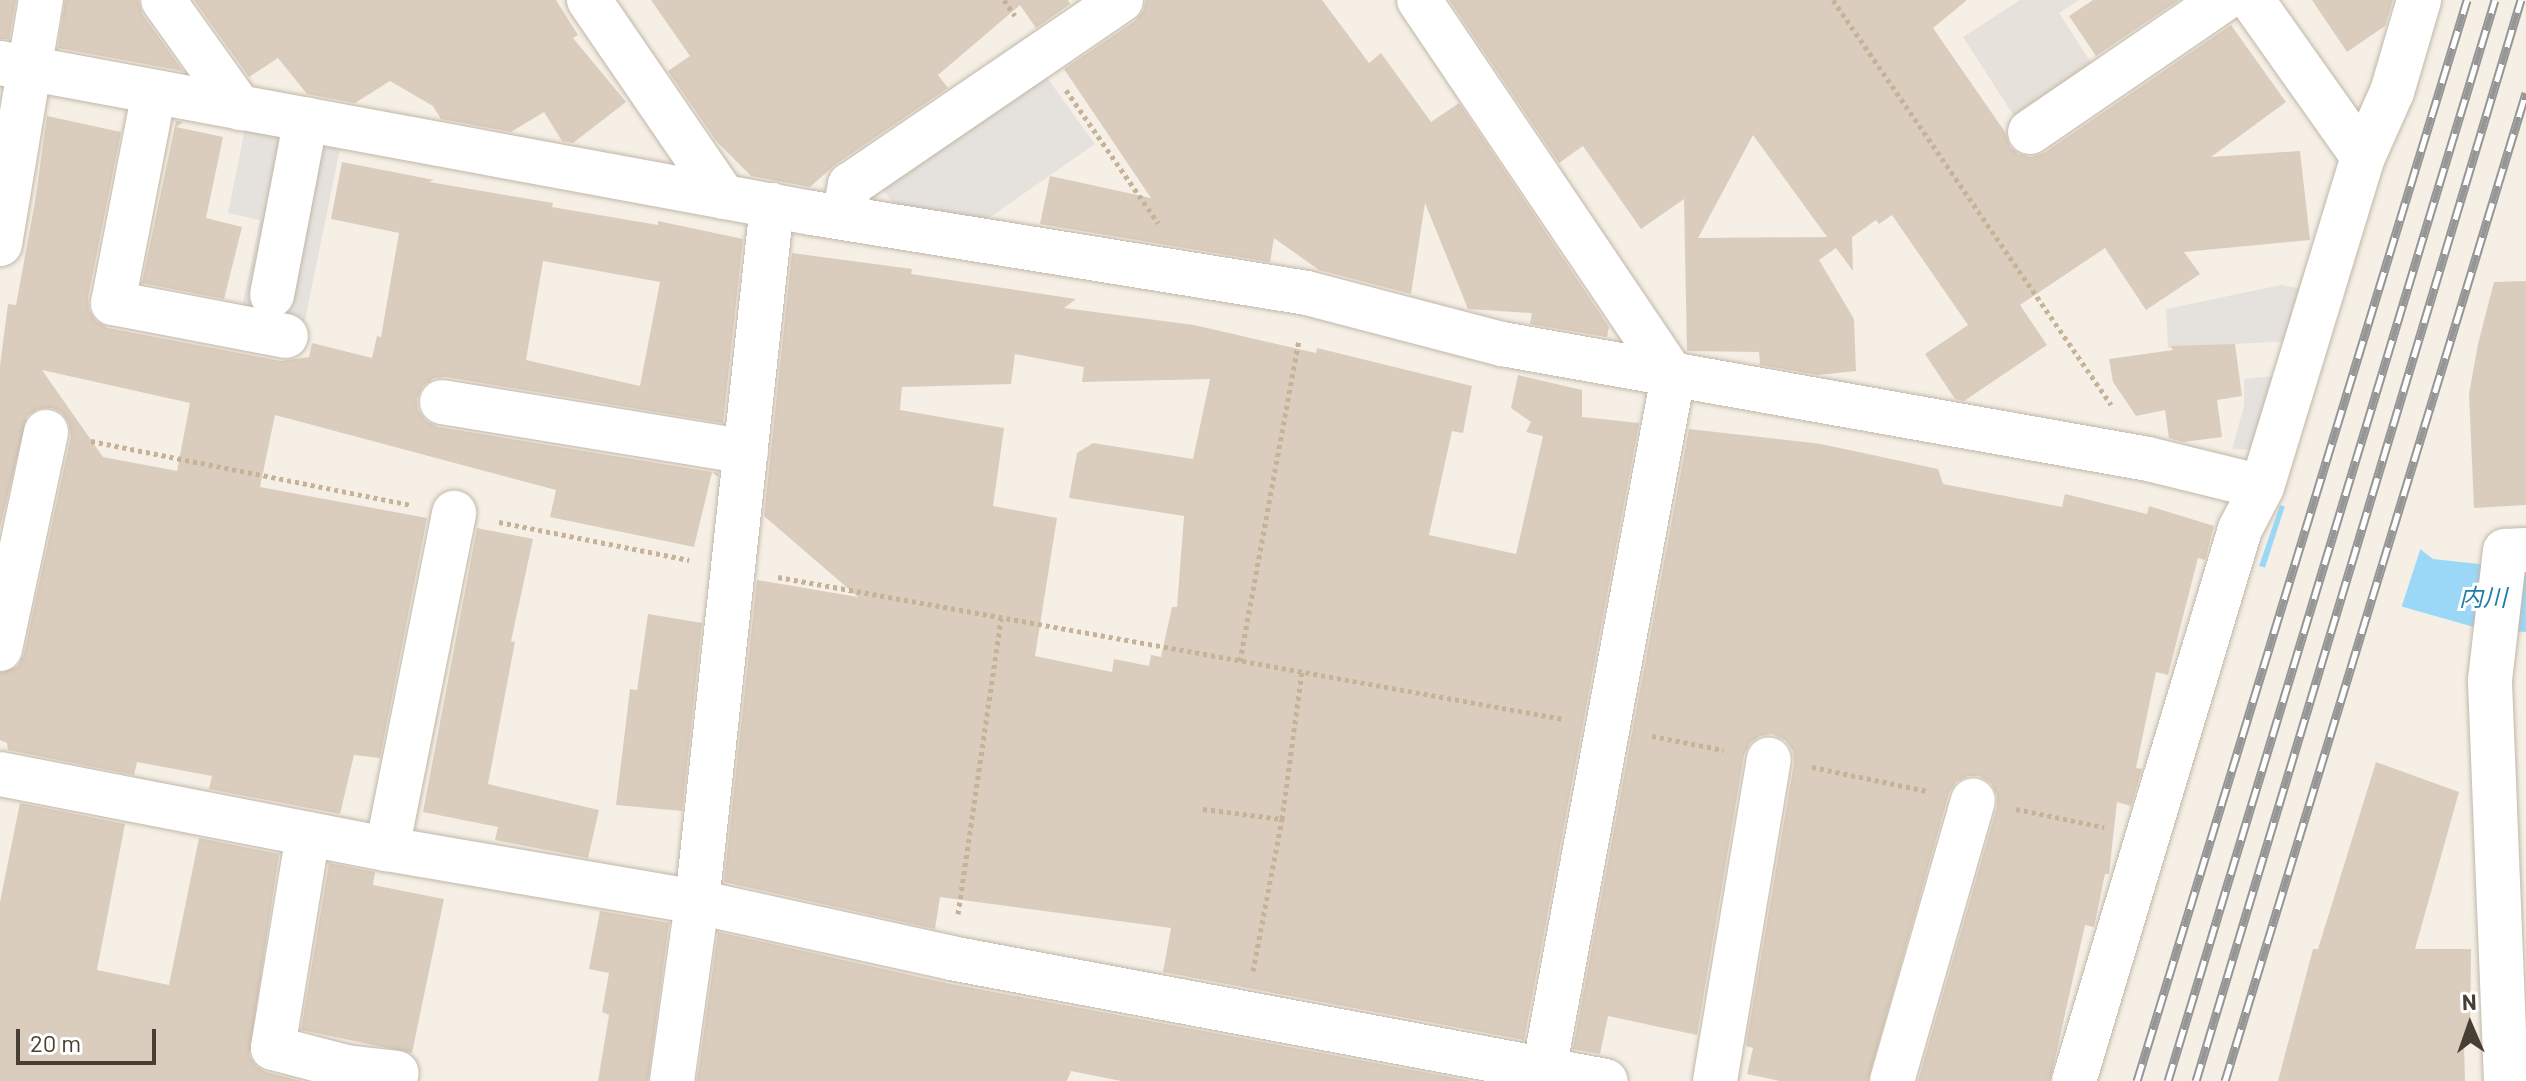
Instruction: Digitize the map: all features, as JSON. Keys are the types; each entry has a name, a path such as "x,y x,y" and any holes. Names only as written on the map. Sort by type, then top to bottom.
{"street":[{"path":"0,244 15,67 41,0"},
{"path":"163,0 240,108"},
{"path":"589,0 724,197"},
{"path":"844,218 850,185 994,95 1042,56 1121,0"},
{"path":"1419,0 1673,376 1543,1075"},
{"path":"2030,132 2223,0"},
{"path":"2252,0 2363,157"},
{"path":"2074,1081 2240,529 2262,487 2363,157 2392,92 2419,0"},
{"path":"15,67 844,218 935,223 1179,272 1307,293 1502,344 2148,459 2262,487"},
{"path":"154,92 113,303 286,336"},
{"path":"272,295 306,119"},
{"path":"672,1081 697,902 772,205"},
{"path":"442,402 746,452"},
{"path":"0,649 46,432"},
{"path":"387,849 454,513"},
{"path":"2506,1081 2490,680 2504,644 2515,555"},
{"path":"1715,1081 1769,759"},
{"path":"0,774 387,849 697,902 951,958 1543,1075 1606,1081"},
{"path":"1892,1081 1973,800"},
{"path":"308,834 273,1048 344,1074 397,1073"}],"path":[{"path":"1004,0 1180,255 1179,272"},
{"path":"1833,0 2148,459"},
{"path":"1240,661 1307,293"},
{"path":"46,432 733,569 1608,727 2148,836"},
{"path":"951,958 1001,618"},
{"path":"1245,1014 1282,819 1302,672"},
{"path":"1203,809 1282,819"}],"shaded area":[{"path":"2020,0 2079,0 2059,13 2095,69 2016,119 1963,37"},
{"path":"1040,68 1095,144 983,222 899,209 879,186"},
{"path":"245,129 340,149 304,325 241,312 260,220 228,213"},
{"path":"2281,285 2308,290 2290,341 2168,348 2166,309"},
{"path":"2283,375 2255,450 2232,449 2244,406 2244,379"}],"water":[{"name":"内川","path":"2280,505 2420,549 2433,559 2526,569 2526,632 2481,629 2259,566"}],"pier":[{"path":"2286,503 2421,547 2399,615 2264,571"}],"building":[{"path":"0,0 16,0 9,39 0,39"},
{"path":"65,0 138,0 143,15 183,71 58,48"},
{"path":"194,0 556,0 578,35 573,38 626,102 573,143 562,141 544,112 511,132 441,119 433,106 390,81 355,103 307,94 278,58 249,77"},
{"path":"651,0 1068,0 1070,4 1036,28 1020,5 938,75 948,88 836,164 810,187 751,176 717,142 668,71 690,56"},
{"path":"1146,0 1322,0 1369,63 1381,53 1431,122 1459,103 1609,327 1607,337 1530,324 1532,313 1468,309 1425,203 1411,294 1319,270 1274,238 1270,262 1040,224 1050,176 1151,198 1064,69 1135,21 1143,11"},
{"path":"1449,0 1967,0 1933,28 2005,132 2010,147 2019,154 2031,157 2044,153 2231,25 2286,102 2211,157 2300,151 2310,240 2184,252 2200,274 2146,310 2105,248 2020,305 2047,345 1964,401 1955,399 1925,354 1968,325 1892,215 1879,224 1876,220 1852,237 1853,271 1836,248 1819,260 1854,319 1856,371 1818,375 1760,365 1759,352 1687,351 1684,199 1641,229 1583,146 1559,163","holes":["1753,135 1827,237 1698,238"]},
{"path":"2093,0 2179,0 2096,56 2069,16"},
{"path":"2312,0 2393,0 2385,26 2347,52"},
{"path":"47,116 121,132 88,298 89,310 96,321 108,328 281,361 309,357 312,343 372,358 377,336 381,337 399,233 331,219 342,162 434,180 429,182 553,203 552,207 658,225 658,221 743,239 723,423 446,377 434,378 423,386 417,399 418,410 426,421 438,427 712,472 694,547 550,517 556,490 275,415 260,487 427,518 380,758 354,755 340,814 209,789 212,776 137,762 134,775 8,750 7,743 0,740 0,673 18,666 24,654 71,436 69,424 62,413 52,408 38,409 27,416 0,528 0,366 8,304 16,305","holes":["543,261 660,282 640,386 526,360","42,370 190,403 177,471 103,457"]},
{"path":"176,121 183,122 176,127 223,137 206,218 242,227 224,299 142,283"},
{"path":"792,253 912,269 911,274 1076,299 1064,308 1194,325 1316,353 1317,348 1472,386 1463,433 1452,431 1429,535 1516,554 1543,436 1526,432 1531,422 1511,408 1518,375 1582,390 1582,417 1639,423 1524,1040 1163,972 1171,928 940,897 935,929 724,882 757,580 858,597 764,516","holes":["1015,354 1084,367 1082,382 1210,379 1193,459 1093,443 1077,453 1069,498 1184,516 1177,607 1172,607 1161,657 1151,655 1149,666 1114,659 1112,672 1035,656 1057,518 993,506 1004,428 900,410 902,387 1011,384"]},
{"path":"2526,281 2526,505 2474,508 2469,394 2478,344 2494,282"},
{"path":"2235,344 2242,396 2217,400 2222,437 2183,442 2169,438 2165,410 2136,416 2113,382 2109,359 2173,350 2170,346"},
{"path":"1689,429 1821,444 1938,469 1943,484 2062,507 2065,494 2147,514 2149,506 2214,526 2205,560 2198,558 2168,675 2156,672 2136,768 2142,769 2131,806 2117,802 2109,874 2105,874 2094,927 2085,925 2050,1081 1918,1081 1997,807 1997,795 1991,783 1979,776 1968,776 1956,782 1949,793 1868,1081 1780,1081 1747,1074 1753,1048 1746,1046 1794,763 1793,751 1785,740 1772,734 1760,736 1750,743 1744,755 1697,1035 1608,1016 1600,1054 1573,1049"},
{"path":"477,528 533,539 511,641 515,642 488,784 599,810 588,858 495,840 498,827 423,812"},
{"path":"648,614 702,623 682,811 616,805 630,689 637,690"},
{"path":"2376,762 2459,792 2415,949 2471,949 2470,1044 2464,1044 2465,1081 2278,1081 2313,949 2318,949"},
{"path":"20,803 125,824 97,970 169,985 199,838 279,854 249,1055 256,1066 266,1072 301,1081 0,1081 0,902"},
{"path":"329,863 375,872 373,885 444,899 412,1053 301,1030"},
{"path":"600,911 669,923 648,1081 598,1081 609,1015 602,1012 609,973 589,969"},
{"path":"718,932 946,983 1471,1081 1121,1081 1071,1071 1067,1081 697,1081"}],"railway":[{"path":"2137,1081 2467,0"},
{"path":"2168,1081 2495,0"},
{"path":"2196,1081 2521,0"},
{"path":"2225,1081 2526,93"}]}
